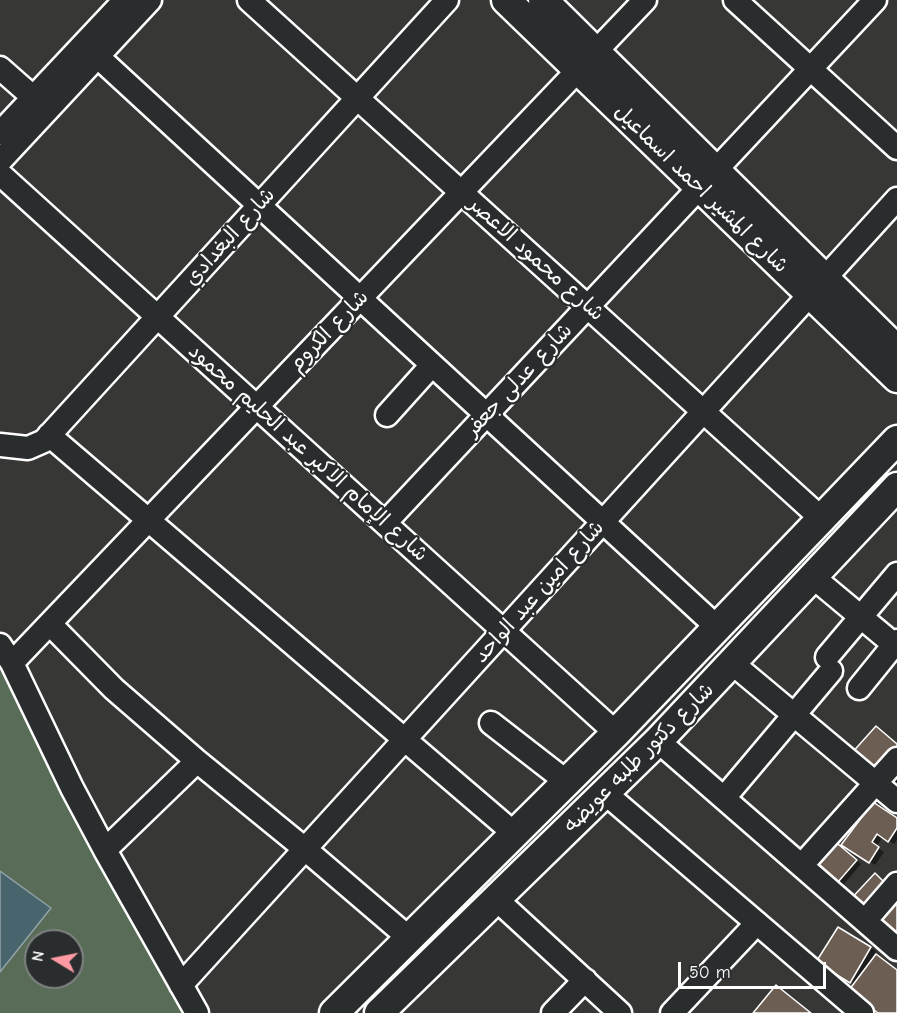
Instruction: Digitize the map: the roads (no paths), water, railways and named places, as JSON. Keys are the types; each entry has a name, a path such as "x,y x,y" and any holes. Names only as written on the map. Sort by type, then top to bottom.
{"street":[{"path":"0,161 90,50 125,0"},
{"path":"0,133 34,98 150,0"},
{"name":"شارع محمود الاعصر","path":"249,0 822,519"},
{"name":"شارع البغدادي","path":"10,446 36,446 49,435 447,0"},
{"name":"شارع المشير احمد اسماعيل","path":"506,0 587,61 818,287 897,378"},
{"name":"شارع المشير احمد اسماعيل","path":"543,0 587,61"},
{"name":"شارع الكروم","path":"6,654 50,624 645,0"},
{"path":"735,0 897,148"},
{"name":"شارع عدلى جعفر","path":"385,523 875,0"},
{"path":"90,50 718,628"},
{"path":"0,68 34,98"},
{"name":"شارع الإمام الاكبر عبد الحليم محمود","path":"0,174 616,733"},
{"name":"شارع امين عبد الواحد","path":"181,985 897,199"},
{"name":"شارع المشير احمد اسماعيل","path":"818,287 897,350"},
{"path":"387,415 432,364"},
{"path":"49,435 514,834"},
{"path":"0,436 10,446"},
{"path":"822,519 897,440"},
{"name":"شارع دكتور طلبه عويضه","path":"380,1013 658,741 895,494"},
{"name":"شارع دكتور طلبه عويضه","path":"334,1013 616,733 822,519"},
{"path":"724,798 795,715 861,617 897,574"},
{"path":"813,577 896,644 859,687"},
{"path":"50,624 114,689 197,762 410,938"},
{"path":"6,654 105,850 196,1013"},
{"path":"732,663 897,801"},
{"path":"671,677 696,701"},
{"path":"491,723 567,782"},
{"path":"658,741 897,949"},
{"path":"802,865 897,759"},
{"path":"105,850 197,762"},
{"path":"605,793 861,1013"},
{"path":"865,921 897,884"},
{"path":"496,899 620,1013"},
{"path":"672,1013 757,923"},
{"path":"553,1013 585,980"}],"water":[{"path":"0,871 51,908 34,929 24,929 24,942 0,972"}]}
